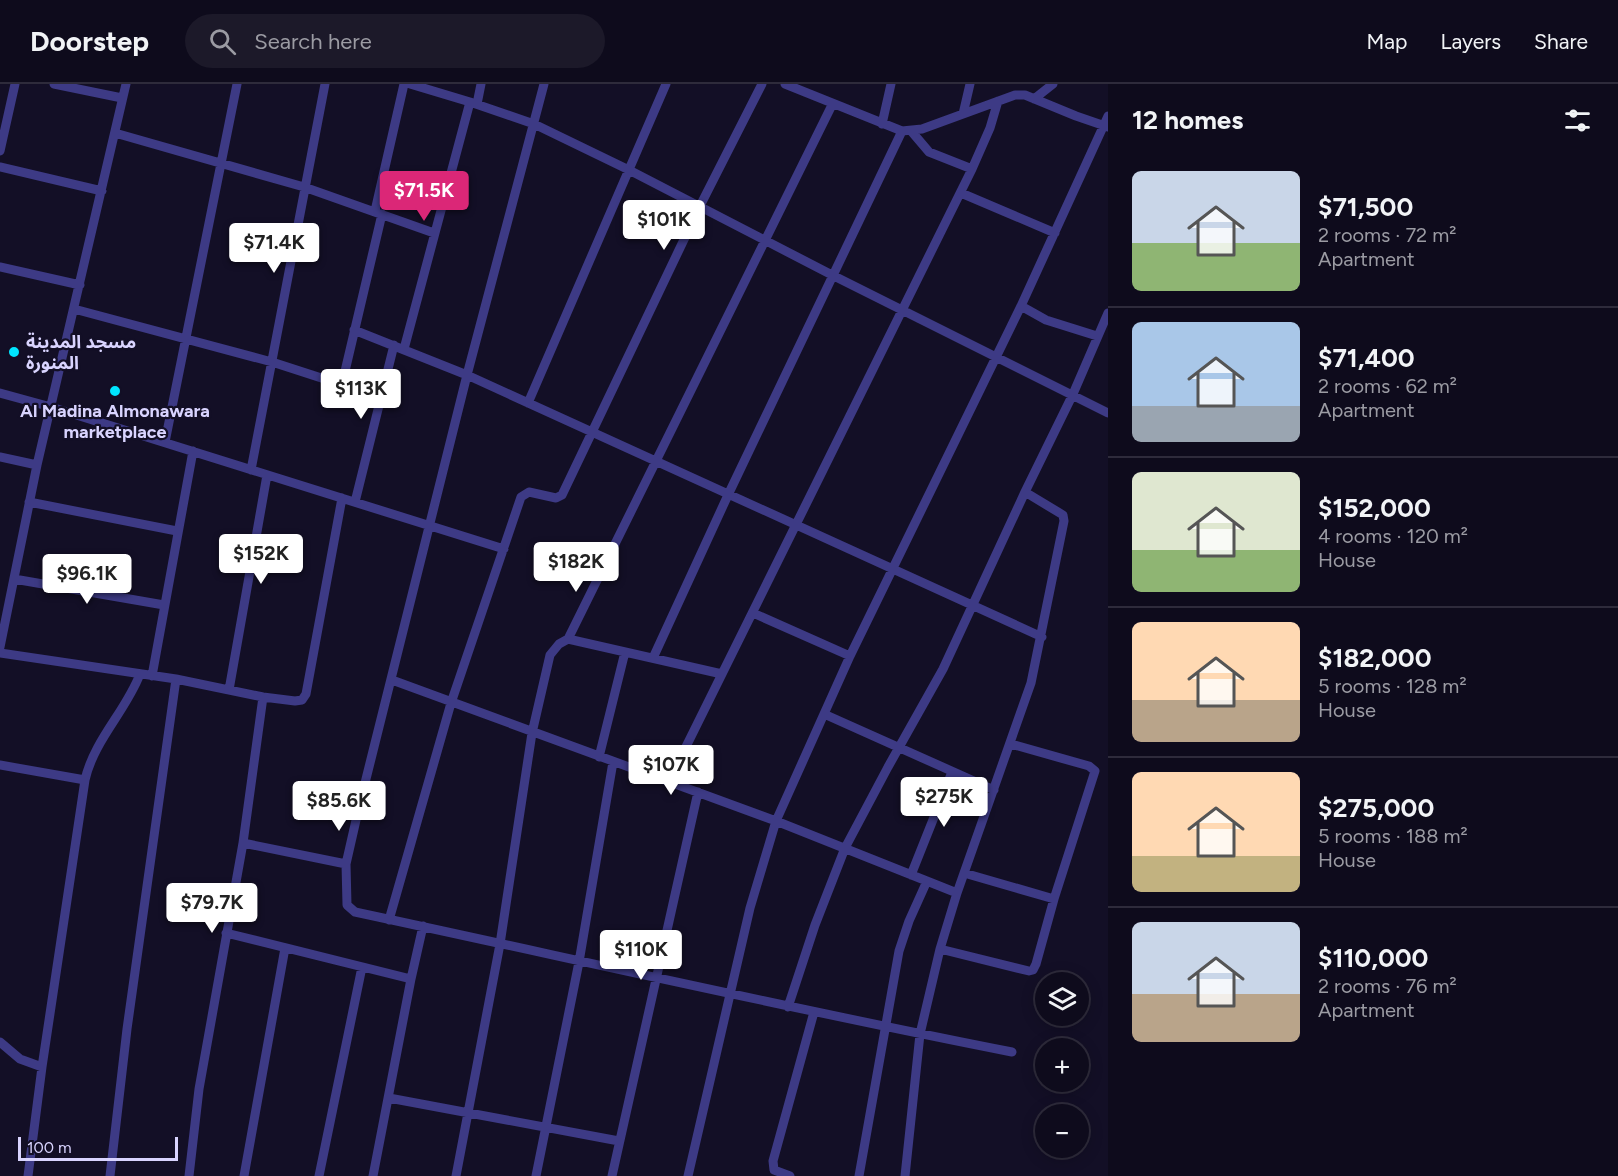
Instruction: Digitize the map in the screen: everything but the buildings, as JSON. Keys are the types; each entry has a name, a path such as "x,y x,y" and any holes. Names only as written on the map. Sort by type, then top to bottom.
{"street":[{"path":"0,147 15,84"},
{"path":"54,84 122,98"},
{"path":"0,646 4,606 14,579 37,465 126,84"},
{"path":"165,442 237,84"},
{"path":"251,470 325,84"},
{"path":"342,384 404,84"},
{"path":"410,84 534,124 1108,412"},
{"path":"355,502 380,397 399,347 473,103 481,84"},
{"path":"544,84 466,375 346,864 346,898 350,909 389,920 579,962 1012,1052"},
{"path":"528,403 666,84"},
{"path":"389,920 451,703 521,497 530,492 560,498 700,206 762,84"},
{"path":"785,84 801,87 832,105 907,131 929,152 972,170"},
{"path":"882,124 891,84"},
{"path":"963,114 970,84"},
{"path":"1034,99 1053,84"},
{"path":"653,658 728,495 907,131 1015,95 1025,95 1107,123 1021,306 850,656 776,821 750,908 688,1176"},
{"path":"669,781 794,525 961,193 990,128 998,101"},
{"path":"456,1176 500,944 532,734 550,655 554,648 567,639 832,105"},
{"path":"115,133 304,187 434,233"},
{"path":"0,167 102,191"},
{"path":"961,193 1055,233"},
{"path":"0,267 80,285"},
{"path":"1021,306 1046,320 1097,336"},
{"path":"74,309 272,362 380,397"},
{"path":"788,1007 815,925 845,848 943,669 1097,336 1105,326 1108,313"},
{"path":"354,330 466,375 592,431 1042,637"},
{"path":"0,393 51,406 504,549"},
{"path":"152,675 193,451"},
{"path":"0,457 37,465"},
{"path":"229,690 267,476"},
{"path":"905,1176 920,1034 940,949 957,893 1031,683 1064,521 1064,515 1024,492"},
{"path":"0,653 152,675 295,701 302,700 306,694 342,498"},
{"path":"29,502 177,531"},
{"path":"14,579 164,605"},
{"path":"753,613 850,656"},
{"path":"567,639 722,674"},
{"path":"599,757 625,652"},
{"path":"28,1176 85,780 92,756 129,699 140,674"},
{"path":"110,1176 127,1029 176,680"},
{"path":"392,680 532,734 776,821 957,893"},
{"path":"189,1176 199,1089 243,843 263,696"},
{"path":"824,714 994,790"},
{"path":"940,949 1033,970 1095,771 1089,766 1011,744"},
{"path":"536,1176 579,962 613,762"},
{"path":"0,765 85,780"},
{"path":"911,875 952,772"},
{"path":"612,1176 698,792"},
{"path":"243,843 346,864"},
{"path":"964,873 1054,899"},
{"path":"859,1176 896,968 904,935 927,881"},
{"path":"373,1176 423,926"},
{"path":"226,933 411,979"},
{"path":"244,1176 285,948"},
{"path":"319,1176 362,967"},
{"path":"790,1176 774,1170 774,1161 814,1012"},
{"path":"0,1042 20,1059 42,1068"},
{"path":"389,1098 620,1141"}],"place":[{"name":"مسجد المدينة المنورة","path":"14,352"},
{"name":"Al Madina Almonawara marketplace","path":"115,391"}]}
